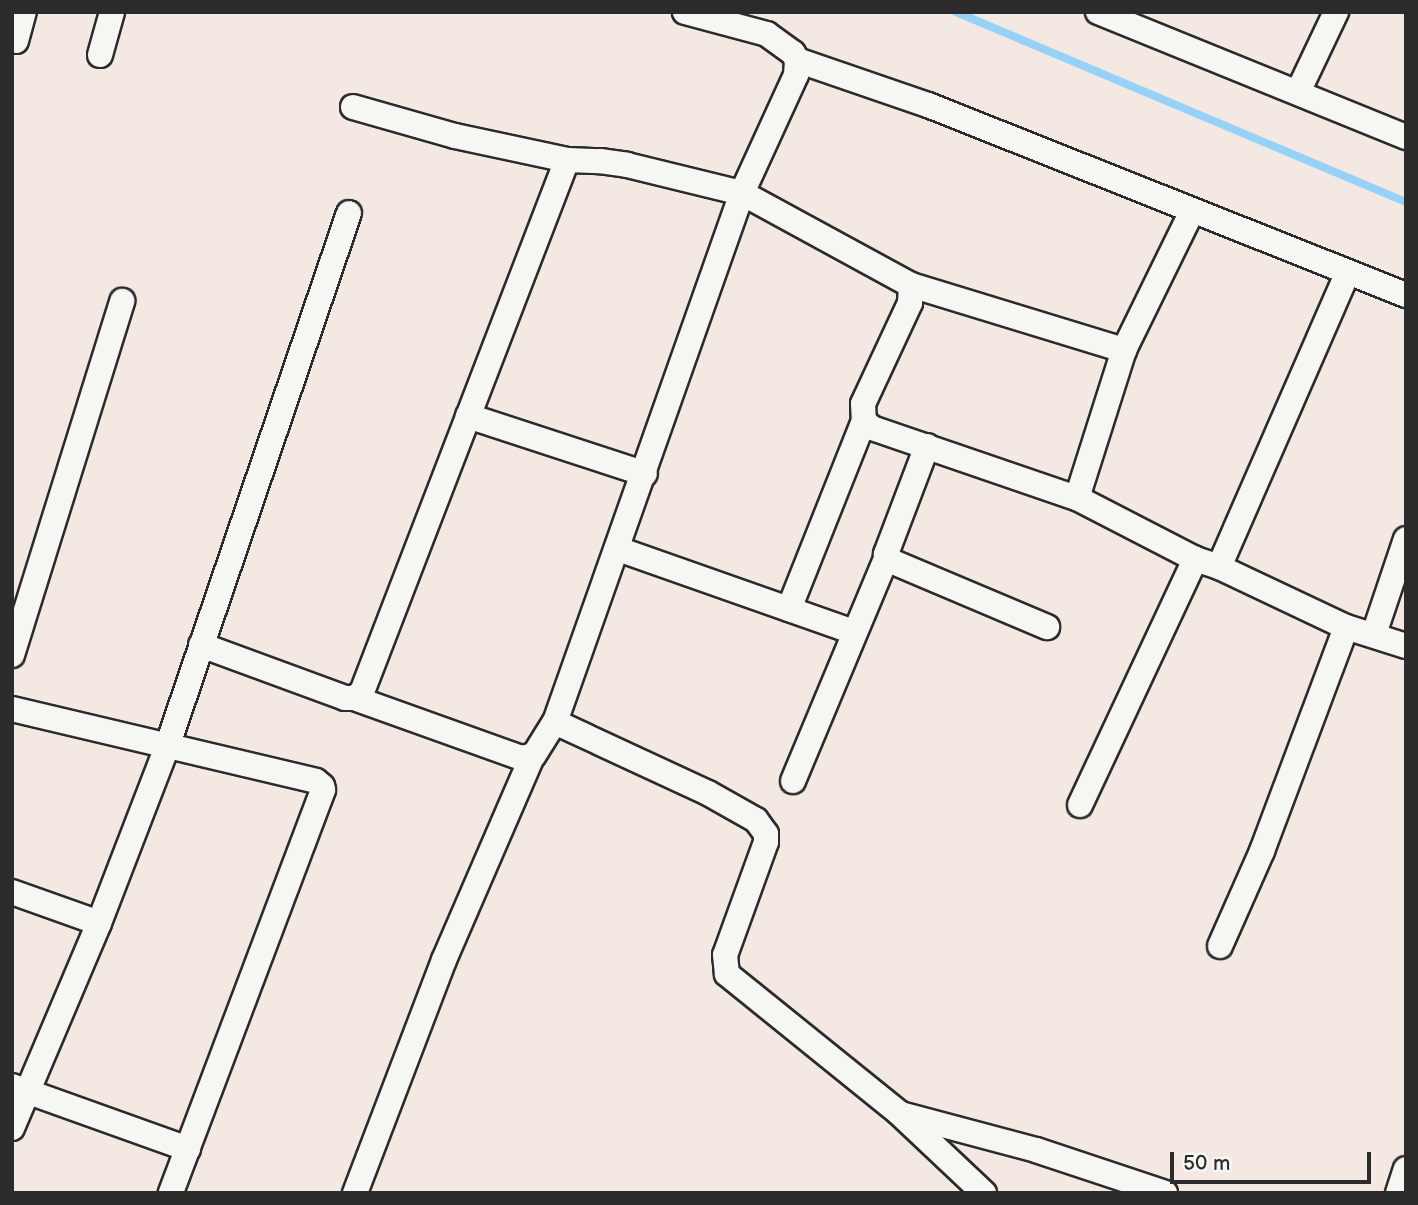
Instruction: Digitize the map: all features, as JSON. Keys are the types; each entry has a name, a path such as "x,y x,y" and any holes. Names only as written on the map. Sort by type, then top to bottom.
{"street":[{"path":"16,41 24,12"},
{"path":"100,55 112,12"},
{"path":"355,1193 444,960 531,757 555,722 646,474 743,194 796,75 797,60 793,53 767,34 685,12"},
{"path":"1098,12 1406,137"},
{"path":"1298,92 1336,12"},
{"path":"797,60 928,105 1347,274 1406,295"},
{"path":"353,107 455,136 567,160 600,160 627,165 743,194 911,285 1124,351"},
{"path":"354,698 362,692 367,682 567,160"},
{"path":"1077,498 1124,351 1192,211"},
{"path":"12,1128 19,1089 99,923 167,747 349,213"},
{"path":"1219,567 1347,274"},
{"path":"789,609 864,421 863,404 910,303 911,285"},
{"path":"12,655 122,301"},
{"path":"468,416 646,474"},
{"path":"864,421 872,428 1077,498 1195,559 1219,567 1346,627 1406,646"},
{"path":"793,781 886,559 927,446"},
{"path":"1374,634 1406,539"},
{"path":"618,549 854,632"},
{"path":"886,559 1047,627"},
{"path":"1080,805 1195,559"},
{"path":"1220,946 1262,851 1346,627"},
{"path":"201,645 345,698 354,698 522,758 531,757"},
{"path":"12,709 316,781 323,790 171,1193"},
{"path":"555,722 708,793 756,820 766,834 766,842 725,955 727,974 899,1114 984,1193"},
{"path":"12,892 99,923"},
{"path":"19,1089 188,1149"},
{"path":"899,1114 1036,1150 1165,1193"},
{"path":"1398,1193 1406,1168"}],"waterway":[{"path":"956,12 1406,202"}]}
